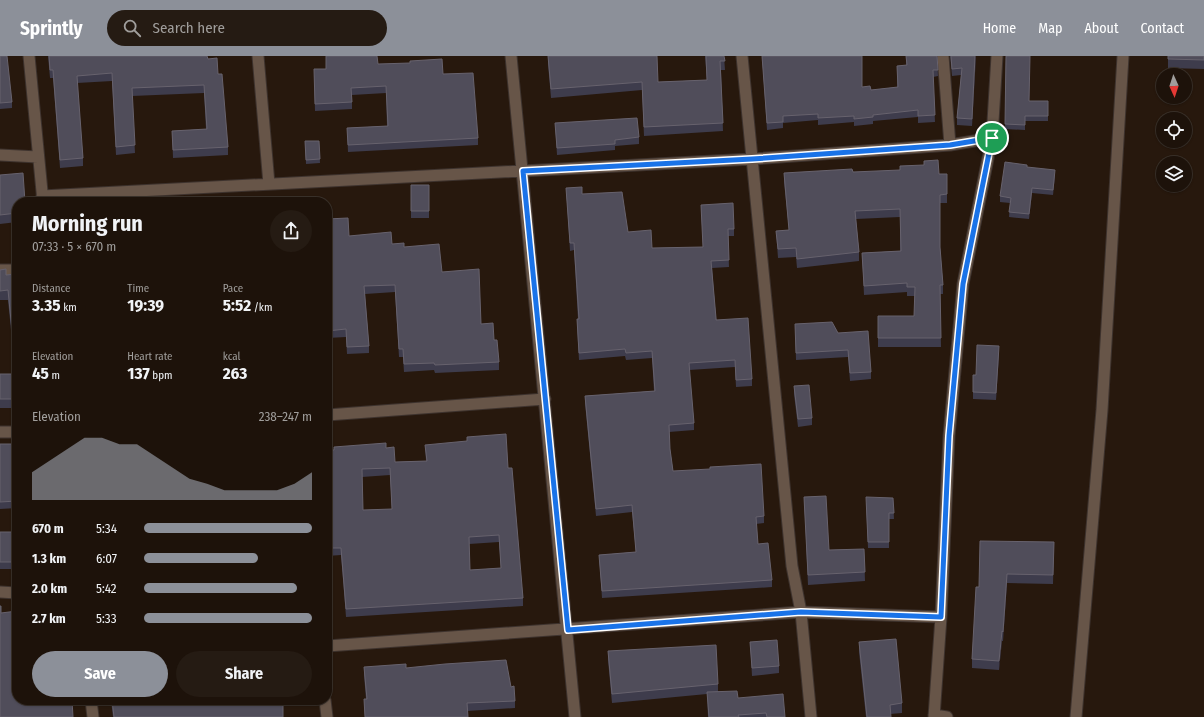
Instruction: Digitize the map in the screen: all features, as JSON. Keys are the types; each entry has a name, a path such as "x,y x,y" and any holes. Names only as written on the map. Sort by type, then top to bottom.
{"street":[{"path":"29,56 42,197"},
{"path":"258,56 269,184"},
{"path":"511,56 568,630 575,717"},
{"path":"742,56 792,566 801,612 811,717"},
{"path":"943,56 950,145"},
{"path":"948,717 934,716 941,617 949,436 963,284 992,138 997,56"},
{"path":"1076,717 1102,410 1123,56"},
{"path":"72,197 269,184 752,159 950,145 992,138"},
{"path":"0,155 38,157"},
{"path":"0,270 12,270"},
{"path":"332,415 545,399"},
{"path":"0,432 12,432"},
{"path":"0,592 12,593"},
{"path":"332,646 568,630 801,612 941,617"},
{"path":"91,705 92,717"},
{"path":"326,705 327,717"}],"building":[{"path":"0,56 7,56 12,102 0,103"},
{"path":"49,56 207,56 208,59 217,58 218,74 222,74 228,147 173,150 172,131 207,129 204,85 132,88 135,145 116,147 112,73 77,76 83,158 60,160 53,70 50,70"},
{"path":"326,56 377,56 378,64 410,63 410,61 442,59 443,74 473,73 478,138 348,145 347,128 388,126 386,86 351,88 352,102 315,104 314,69 326,69"},
{"path":"548,56 657,56 658,82 707,80 706,56 724,56 725,61 720,61 723,123 644,127 642,82 551,89"},
{"path":"762,56 862,56 862,87 870,86 871,90 898,87 897,66 907,65 906,56 937,56 938,70 933,70 935,115 918,116 918,110 873,115 873,117 854,119 854,116 818,118 818,114 783,116 783,122 767,123"},
{"path":"951,56 975,56 972,119 957,118 962,68 952,69"},
{"path":"1006,56 1030,56 1029,101 1048,101 1048,116 1025,116 1025,125 1005,124"},
{"path":"1168,56 1204,56 1204,60 1168,59"},
{"path":"637,118 639,137 615,140 615,144 557,148 555,123"},
{"path":"305,141 319,141 320,159 306,160"},
{"path":"938,160 939,174 947,174 947,194 940,195 940,247 943,285 940,285 941,338 878,338 878,316 914,316 915,287 907,287 907,283 864,286 862,253 901,251 900,209 855,211 859,252 797,259 796,248 778,249 776,231 789,230 784,173 852,169 853,172 900,170 900,166 924,165 924,161"},
{"path":"1005,162 1027,165 1027,167 1055,170 1053,190 1032,188 1029,214 1009,212 1011,198 1000,196"},
{"path":"23,173 25,197 12,197 12,214 0,215 0,175"},
{"path":"411,185 429,185 429,211 411,211"},
{"path":"582,187 582,194 622,192 628,232 651,230 652,248 703,247 701,205 733,203 734,229 728,229 729,260 711,261 716,320 748,318 752,379 736,380 735,360 689,363 694,423 669,425 670,449 673,471 761,464 764,516 756,517 758,544 768,543 772,580 602,591 599,555 636,552 632,505 596,509 585,396 655,391 652,351 626,353 625,349 579,353 577,319 579,319 574,243 570,243 566,188"},
{"path":"348,218 349,236 391,232 392,244 404,243 404,247 439,244 442,272 479,269 481,324 493,323 494,340 497,340 499,362 435,365 434,363 404,364 403,349 399,349 395,285 364,286 369,346 347,347 346,329 332,330 332,219"},
{"path":"6,269 6,275 12,274 12,331 8,290 0,291 0,270"},
{"path":"832,322 838,333 868,331 871,372 850,373 848,350 796,353 795,324"},
{"path":"977,345 999,346 996,393 973,392 973,375 976,375"},
{"path":"0,374 12,374 12,399 0,399"},
{"path":"809,385 812,418 798,419 794,386"},
{"path":"506,434 508,468 512,468 523,598 346,609 341,548 332,548 332,450 334,450 334,447 386,443 386,448 394,447 395,462 427,461 425,445 467,441 467,437","holes":["390,468 392,509 363,510 362,469","499,535 501,568 470,570 469,537"]},
{"path":"0,444 12,444 12,501 0,502"},
{"path":"826,496 829,550 864,549 865,572 808,575 804,497"},
{"path":"866,497 893,498 894,513 889,513 889,542 868,542"},
{"path":"0,532 12,532 12,562 0,562"},
{"path":"980,541 1054,542 1053,575 1007,574 1003,632 1002,631 999,661 972,659 976,587 979,587"},
{"path":"1,606 1,613 12,612 12,705 72,705 73,717 0,717"},
{"path":"896,639 902,703 890,705 891,717 867,717 859,642"},
{"path":"777,640 779,666 752,668 750,642"},
{"path":"716,645 718,684 612,694 608,651"},
{"path":"506,660 511,687 514,686 515,701 467,703 468,717 365,717 364,699 367,699 364,667 406,664 406,668"},
{"path":"737,691 738,698 783,694 785,717 767,717 766,713 738,715 739,717 709,717 707,692"},
{"path":"113,705 283,705 283,717 114,717"}],"route":[{"path":"992,138 963,284 949,436 941,617 801,612 568,630 523,171 752,159 950,145 992,138"}]}
